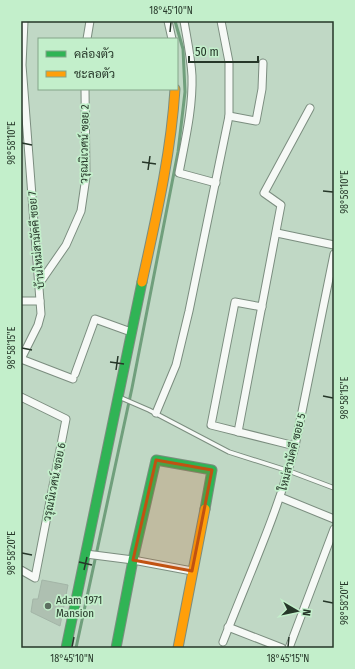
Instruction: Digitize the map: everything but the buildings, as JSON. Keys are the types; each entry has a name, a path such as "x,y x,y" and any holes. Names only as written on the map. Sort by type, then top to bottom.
{"street":[{"name":"บ้านใหม่สามัคคี ซอย 7","path":"21,359 38,325 41,314 22,65 24,21"},
{"path":"88,38 90,21"},
{"path":"168,21 172,38"},
{"path":"184,21 189,48 192,85 190,108 179,173 216,183"},
{"path":"156,413 176,365 189,311 229,116 229,62 221,21"},
{"path":"229,116 256,121 262,89 264,63"},
{"name":"วรุณนิเวศน์ ซอย 2","path":"39,284 66,245 81,211 86,177 85,90"},
{"path":"66,648 121,398 132,332 166,168 176,90"},
{"path":"238,432 277,233 281,205 264,193 310,108"},
{"path":"277,233 334,245"},
{"name":"ใหม่สามัคคี ซอย 5","path":"223,642 289,471 334,254"},
{"path":"21,301 40,302"},
{"path":"262,307 235,302 211,425 295,446"},
{"path":"21,359 74,377 95,319 132,332"},
{"name":"วรุณนิเวศน์ ซอย 6","path":"21,397 66,419 35,578 21,570"},
{"path":"116,648 133,560 156,460 212,470 178,648"},
{"path":"280,497 334,519"},
{"path":"289,648 334,529"},
{"path":"86,554 133,560 192,571"},
{"path":"228,627 282,648"}],"lane":[{"path":"121,398 156,413 224,450 289,471 334,488"}],"highlighted area":[{"path":"156,460 212,470 192,571 133,560"}],"waterway":[{"path":"76,648 132,388 178,152 185,92 183,49 175,21"}],"traffic: fast":[{"path":"66,648 142,282"},
{"path":"116,648 133,560 156,460 212,470 205,509"}],"traffic: slow":[{"path":"142,282 158,210 170,138 175,90"},
{"path":"178,648 205,509"}],"place":[{"name":"Adam 1971 Mansion","path":"48,606"}]}
